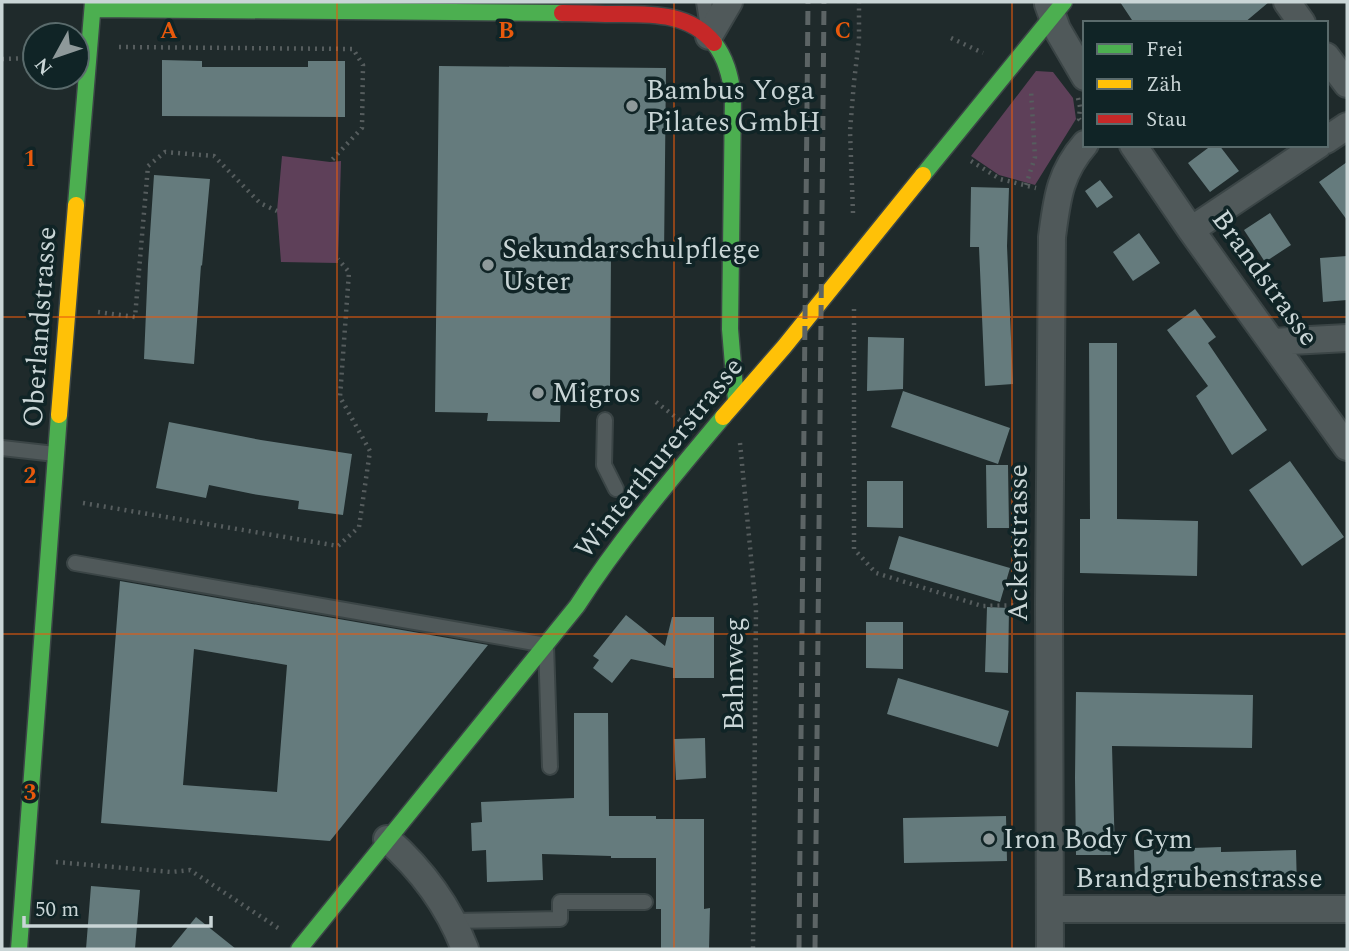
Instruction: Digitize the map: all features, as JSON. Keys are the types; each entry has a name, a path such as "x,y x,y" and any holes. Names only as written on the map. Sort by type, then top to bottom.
{"street":[{"path":"709,36 729,2"},
{"path":"1287,2 1301,21"},
{"path":"93,6 640,8 682,19 697,26 719,49 733,94 730,329 736,401"},
{"name":"Oberlandstrasse","path":"19,949 67,307 93,6"},
{"path":"1054,7 1072,58 1083,74"},
{"name":"Winterthurerstrasse","path":"301,947 577,607 618,545 784,347 1054,7"},
{"path":"1328,59 1347,84"},
{"path":"1328,139 1347,126"},
{"name":"Ackerstrasse","path":"1050,949 1052,237 1058,194 1066,173 1083,146"},
{"name":"Brandstrasse","path":"1134,147 1347,447"},
{"path":"1191,230 1315,147"},
{"path":"1272,342 1347,338"},
{"path":"387,839 414,864 426,880 453,921 466,949"},
{"name":"Brandgrubenstrasse","path":"1050,909 1347,909"}],"lane":[{"path":"704,2 709,36"},
{"path":"605,420 604,465 616,489"},
{"path":"2,448 57,454"},
{"path":"75,563 546,645 550,767"},
{"path":"453,921 560,919 561,902 645,902"}],"path":[{"path":"854,260 850,131 859,40 859,2"},
{"path":"951,38 993,58"},
{"path":"107,47 353,49 363,65 362,128 330,162"},
{"path":"2,59 21,58"},
{"path":"1026,185 1035,157 1031,91 1028,85"},
{"path":"67,307 135,317 148,166 165,152 215,156 260,202 277,211"},
{"path":"961,155 1000,179 1058,194"},
{"path":"75,502 338,546 359,527 370,451 340,397 349,272 338,259"},
{"path":"854,301 854,549 876,573 982,606 1049,604"},
{"path":"656,402 688,427"},
{"name":"Bahnweg","path":"740,442 756,609 753,949"},
{"path":"52,862 171,872 190,870 301,947"}],"shaded area":[{"path":"1036,71 1053,72 1073,98 1076,119 1035,185 999,175 971,156"},
{"path":"282,156 341,161 338,263 281,262 277,211"}],"building":[{"path":"1120,2 1269,2 1246,21 1133,21"},
{"path":"162,60 202,61 202,67 308,67 308,61 345,61 345,117 162,116"},
{"path":"439,66 666,68 664,257 611,256 610,390 561,389 560,422 487,421 488,413 435,412"},
{"path":"1209,147 1221,147 1239,171 1210,192 1188,163"},
{"path":"1347,162 1347,220 1319,182"},
{"path":"154,175 210,179 194,364 144,359"},
{"path":"1100,180 1113,197 1097,208 1085,191"},
{"path":"971,187 1009,188 1007,246 1013,384 985,386 979,247 970,247"},
{"path":"1270,213 1291,245 1265,262 1244,230"},
{"path":"1139,233 1160,263 1133,281 1113,252"},
{"path":"1347,256 1347,300 1323,302 1320,258"},
{"path":"1195,309 1216,337 1208,343 1267,430 1232,455 1196,396 1208,386 1167,330"},
{"path":"868,337 904,338 903,389 867,391"},
{"path":"1089,343 1117,343 1117,519 1198,521 1197,576 1080,573 1080,519 1090,519"},
{"path":"903,391 1010,428 998,464 891,427"},
{"path":"169,422 352,454 343,515 298,509 299,501 209,485 206,498 156,488"},
{"path":"1290,461 1344,537 1302,566 1249,490"},
{"path":"986,465 1008,465 1009,528 987,528"},
{"path":"867,481 903,481 903,528 867,527"},
{"path":"899,536 1010,568 1000,602 889,569"},
{"path":"120,581 488,645 330,841 101,823","holes":["194,649 287,665 277,792 183,785"]},
{"path":"987,607 1009,608 1008,673 985,672"},
{"path":"626,615 665,646 672,617 714,617 714,678 673,678 673,668 631,659 612,683 593,668 599,660 593,656"},
{"path":"866,622 903,622 903,669 866,668"},
{"path":"898,678 1009,711 998,747 887,714"},
{"path":"1076,692 1253,695 1252,748 1112,746 1115,855 1076,855"},
{"path":"574,713 608,713 609,816 704,819 704,909 710,908 709,949 661,949 661,909 656,909 656,858 542,854 543,880 487,882 486,850 472,851 471,823 482,822 481,802 574,798"},
{"path":"705,738 706,778 676,780 674,739"},
{"path":"1006,816 1007,861 904,863 903,818"},
{"path":"1221,847 1221,852 1296,850 1297,888 1250,889 1249,880 1135,885 1134,850"},
{"path":"91,886 140,890 135,949 86,949"},
{"path":"196,917 236,949 170,949"}],"railway":[{"path":"799,949 808,2"},
{"path":"815,949 824,2"}],"traffic: fast":[{"path":"76,205 93,2"},
{"path":"923,175 1064,2"},
{"path":"93,9 562,13"},
{"path":"714,43 729,74 733,94 730,329 736,401"},
{"path":"19,949 59,415"},
{"path":"299,949 577,606 629,533 723,417"}],"traffic: slow":[{"path":"723,417 784,347 923,175"},
{"path":"59,415 76,205"}],"traffic: jam":[{"path":"562,13 670,17 694,26 714,43"}],"place":[{"name":"Bambus Yoga Pilates GmbH","path":"632,106"},
{"name":"Sekundarschulpflege Uster","path":"488,265"},
{"name":"Migros","path":"538,393"},
{"name":"Iron Body Gym","path":"989,839"}]}
